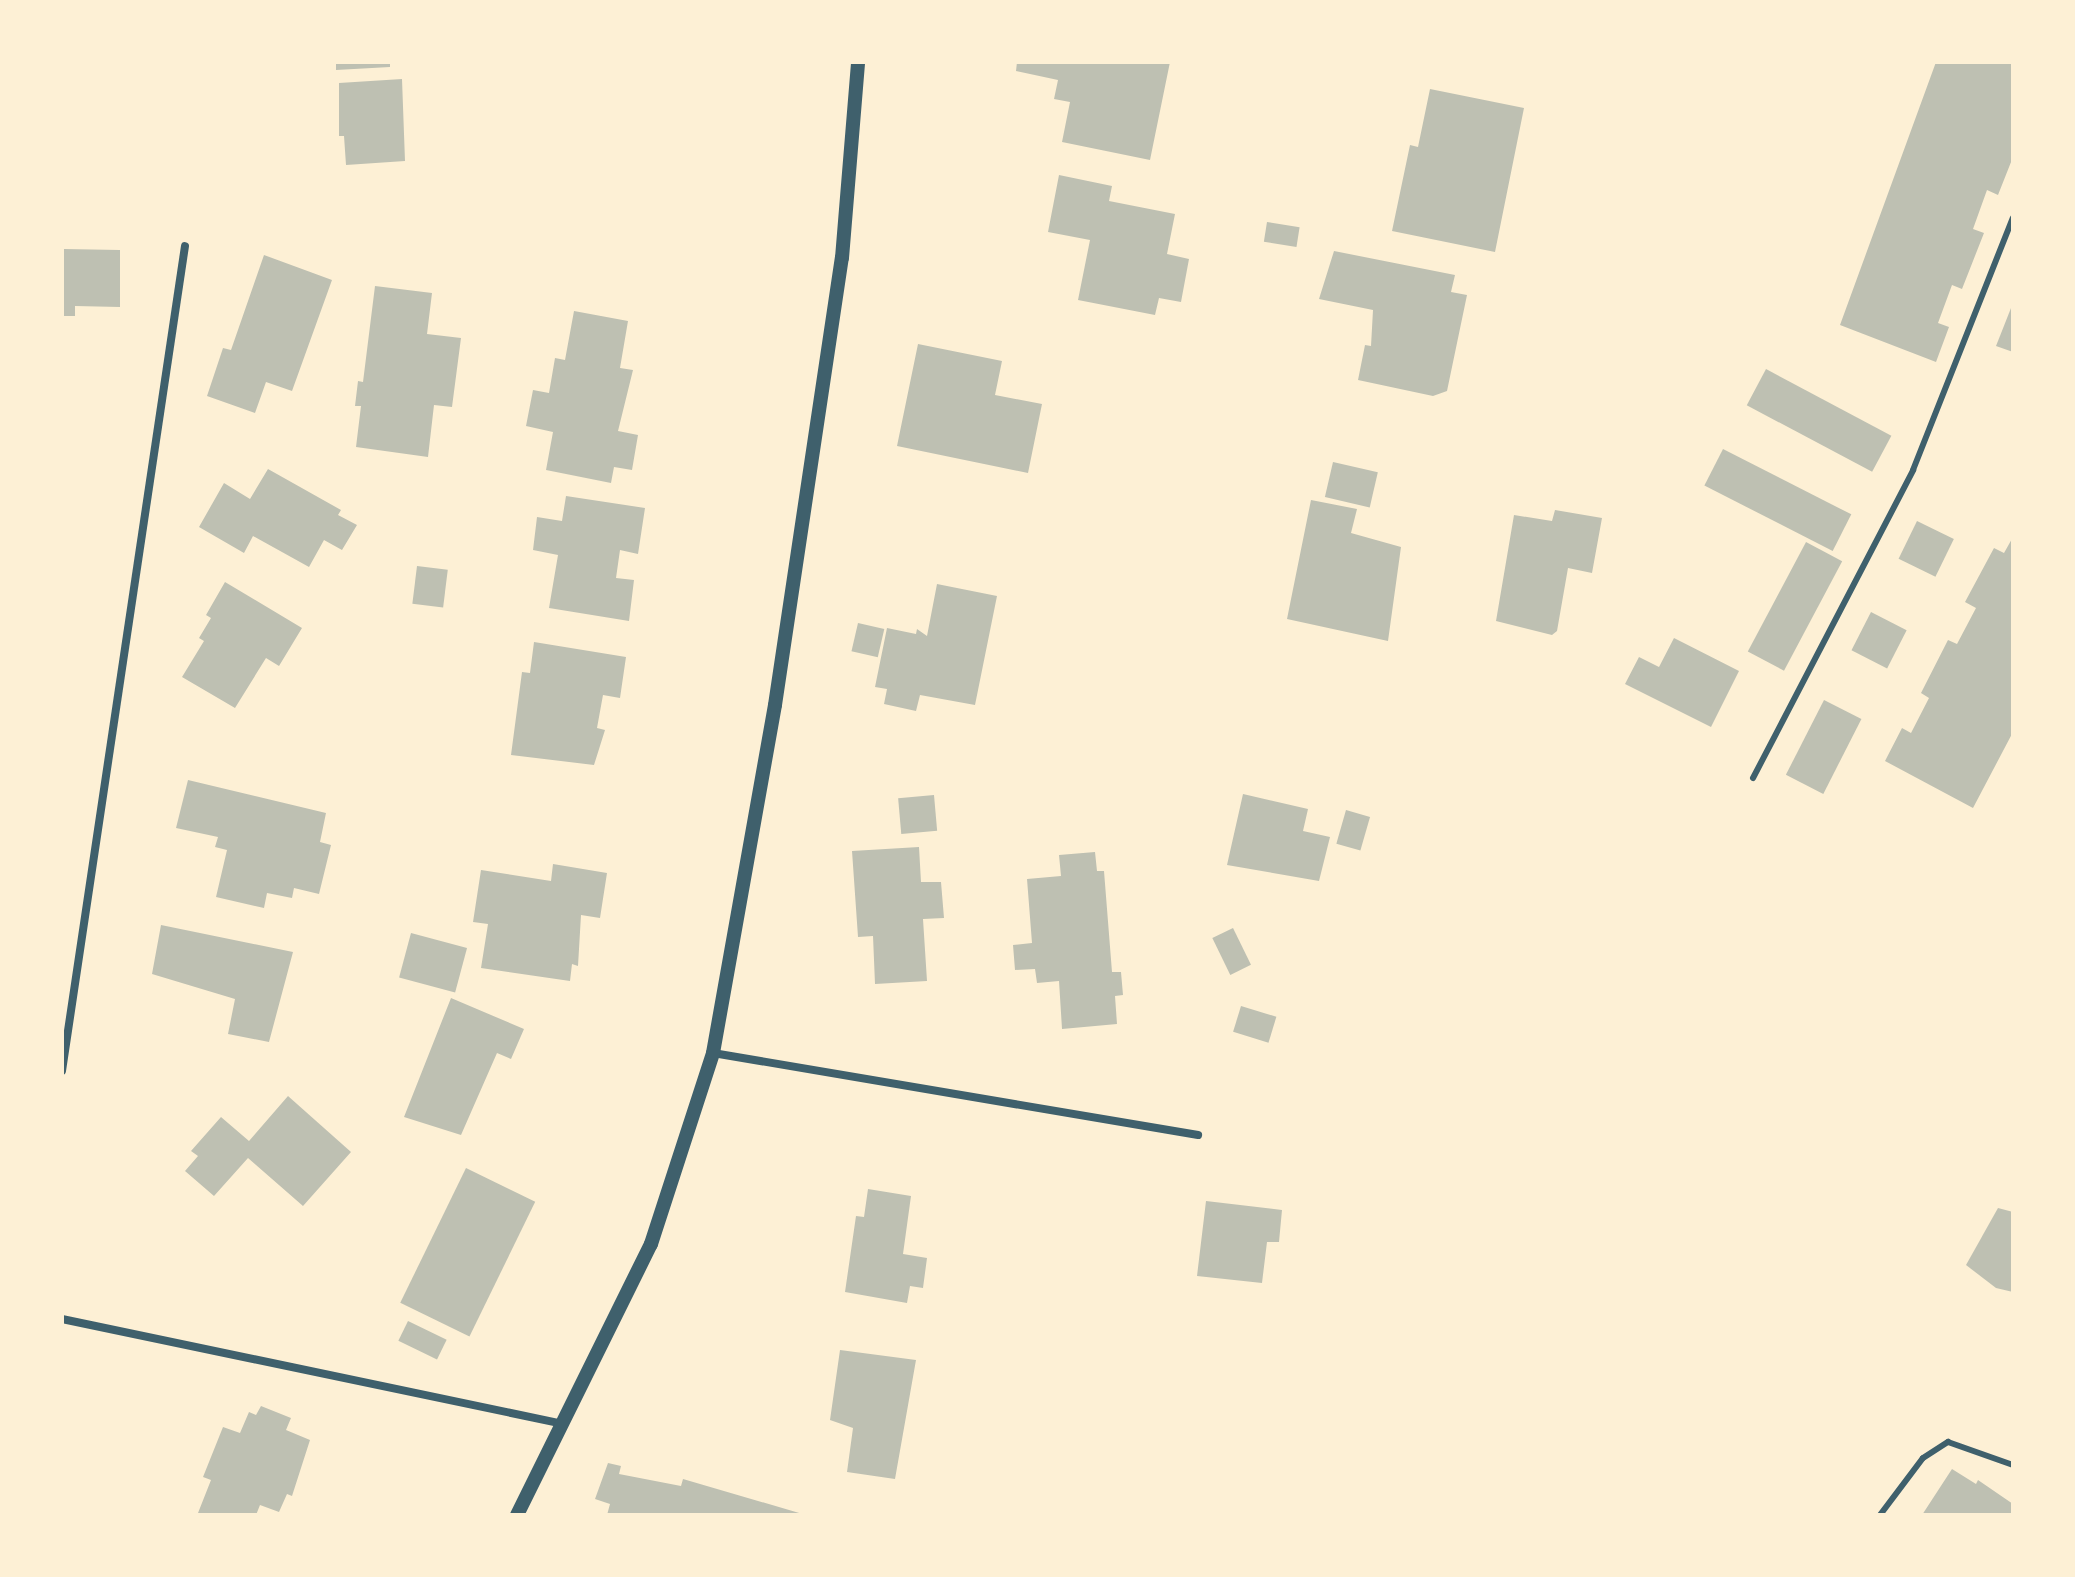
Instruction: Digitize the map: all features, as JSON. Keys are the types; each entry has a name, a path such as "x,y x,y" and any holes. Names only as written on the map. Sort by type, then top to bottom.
{"street":[{"path":"517,1515 559,1423 651,1244 713,1053 775,705 842,258 858,62"},
{"path":"62,1071 185,246"},
{"path":"713,1053 1198,1135"},
{"path":"62,1319 559,1423"}],"lane":[{"path":"1753,778 1913,470 2013,218"},
{"path":"1880,1515 1923,1458 1948,1442 2013,1465"}],"building":[{"path":"336,62 390,62 390,67 336,70"},
{"path":"1017,62 1170,62 1150,160 1062,142 1070,102 1054,99 1058,80 1016,71"},
{"path":"1936,62 2013,62 2013,157 1998,195 1987,190 1973,229 1984,233 1962,289 1952,285 1938,323 1949,327 1936,362 1840,325"},
{"path":"402,79 405,161 346,165 344,136 339,136 339,83"},
{"path":"1430,89 1524,108 1495,252 1392,231 1410,145 1418,147"},
{"path":"1059,175 1112,186 1109,201 1175,214 1167,254 1189,259 1181,302 1159,298 1155,315 1078,300 1090,240 1048,232"},
{"path":"1267,222 1300,227 1296,247 1264,242"},
{"path":"64,249 120,250 120,307 75,306 75,316 62,316"},
{"path":"1334,251 1455,275 1451,292 1467,295 1447,391 1433,396 1358,380 1365,345 1371,346 1373,310 1319,299"},
{"path":"264,255 332,280 292,391 266,382 255,413 207,396 223,348 231,350"},
{"path":"375,286 432,293 427,334 461,338 452,407 434,405 428,457 356,447 361,406 355,406 358,381 363,382"},
{"path":"2013,303 2013,352 1996,346"},
{"path":"574,311 628,321 620,368 633,370 618,431 638,435 632,470 614,467 611,483 546,470 553,432 526,426 533,390 549,393 555,358 565,360"},
{"path":"918,344 1002,361 995,395 1042,404 1028,473 897,446"},
{"path":"1766,369 1891,436 1872,472 1747,405"},
{"path":"1723,449 1851,514 1833,551 1704,486"},
{"path":"1333,462 1378,472 1370,507 1325,497"},
{"path":"268,469 341,510 338,515 357,525 342,550 324,540 309,567 253,536 244,553 199,527 224,483 250,499"},
{"path":"566,496 645,508 638,554 620,550 616,578 634,580 629,621 549,608 558,555 533,550 537,517 562,521"},
{"path":"1311,500 1357,509 1351,533 1401,547 1388,641 1287,619"},
{"path":"1555,510 1602,518 1592,573 1568,568 1557,631 1552,635 1496,621 1514,515 1552,521"},
{"path":"1917,521 1954,539 1935,577 1899,559"},
{"path":"2013,537 2013,732 1973,808 1885,761 1902,728 1911,733 1929,698 1921,693 1948,640 1957,644 1976,608 1965,602 1994,548 2004,553"},
{"path":"1806,542 1842,561 1784,671 1748,651"},
{"path":"417,566 448,570 443,607 412,604"},
{"path":"225,582 302,628 279,666 266,658 235,708 182,677 204,641 199,638 211,618 206,615"},
{"path":"937,584 997,596 975,705 920,695 916,711 884,704 887,689 875,687 887,628 916,634 917,629 927,636"},
{"path":"1871,612 1907,630 1887,668 1851,650"},
{"path":"858,623 884,629 878,657 851,651"},
{"path":"1674,638 1739,671 1711,727 1625,684 1639,657 1659,667"},
{"path":"534,642 626,657 620,698 603,695 597,728 605,730 594,765 511,755 522,672 530,673"},
{"path":"1824,700 1861,719 1823,794 1786,775"},
{"path":"188,780 326,813 320,842 331,845 319,894 294,888 292,898 267,893 264,908 216,897 227,850 215,847 218,837 176,828"},
{"path":"1243,794 1308,809 1303,831 1330,837 1319,881 1227,865"},
{"path":"934,795 937,831 901,834 898,798"},
{"path":"1346,810 1370,817 1360,851 1336,844"},
{"path":"919,847 921,882 941,882 944,918 923,919 927,981 875,984 873,936 858,937 852,851"},
{"path":"1095,852 1097,871 1104,871 1112,972 1121,972 1123,995 1115,996 1117,1024 1062,1029 1059,981 1037,983 1035,969 1015,970 1013,945 1032,943 1027,879 1061,876 1059,855"},
{"path":"553,864 607,873 600,918 581,915 578,966 572,964 570,981 481,968 488,924 473,922 481,870 551,881"},
{"path":"161,925 293,952 269,1042 228,1034 235,999 152,974"},
{"path":"1233,928 1251,965 1230,975 1212,938"},
{"path":"411,933 467,948 455,992 399,977"},
{"path":"451,998 524,1029 511,1059 497,1053 461,1135 404,1117"},
{"path":"1241,1006 1276,1017 1268,1043 1233,1032"},
{"path":"288,1096 351,1152 303,1206 248,1158 214,1196 185,1171 198,1156 191,1151 221,1117 249,1141"},
{"path":"466,1168 535,1202 469,1337 400,1303"},
{"path":"868,1189 911,1196 903,1254 927,1258 923,1288 910,1286 907,1303 845,1292 856,1216 864,1217"},
{"path":"1206,1201 1282,1210 1279,1242 1267,1242 1262,1283 1197,1276"},
{"path":"1998,1208 2013,1212 2013,1292 1996,1288 1966,1265"},
{"path":"408,1321 447,1340 437,1360 398,1341"},
{"path":"840,1350 916,1360 895,1479 847,1472 853,1428 830,1420"},
{"path":"261,1406 291,1418 286,1430 310,1440 292,1496 287,1494 279,1512 260,1505 256,1515 198,1513 211,1480 203,1477 223,1427 240,1433 249,1412 256,1415"},
{"path":"608,1463 621,1466 619,1474 681,1486 683,1479 806,1515 607,1515 610,1504 595,1499"},
{"path":"1952,1469 1976,1484 1978,1480 2013,1504 2013,1515 1922,1515"}]}
